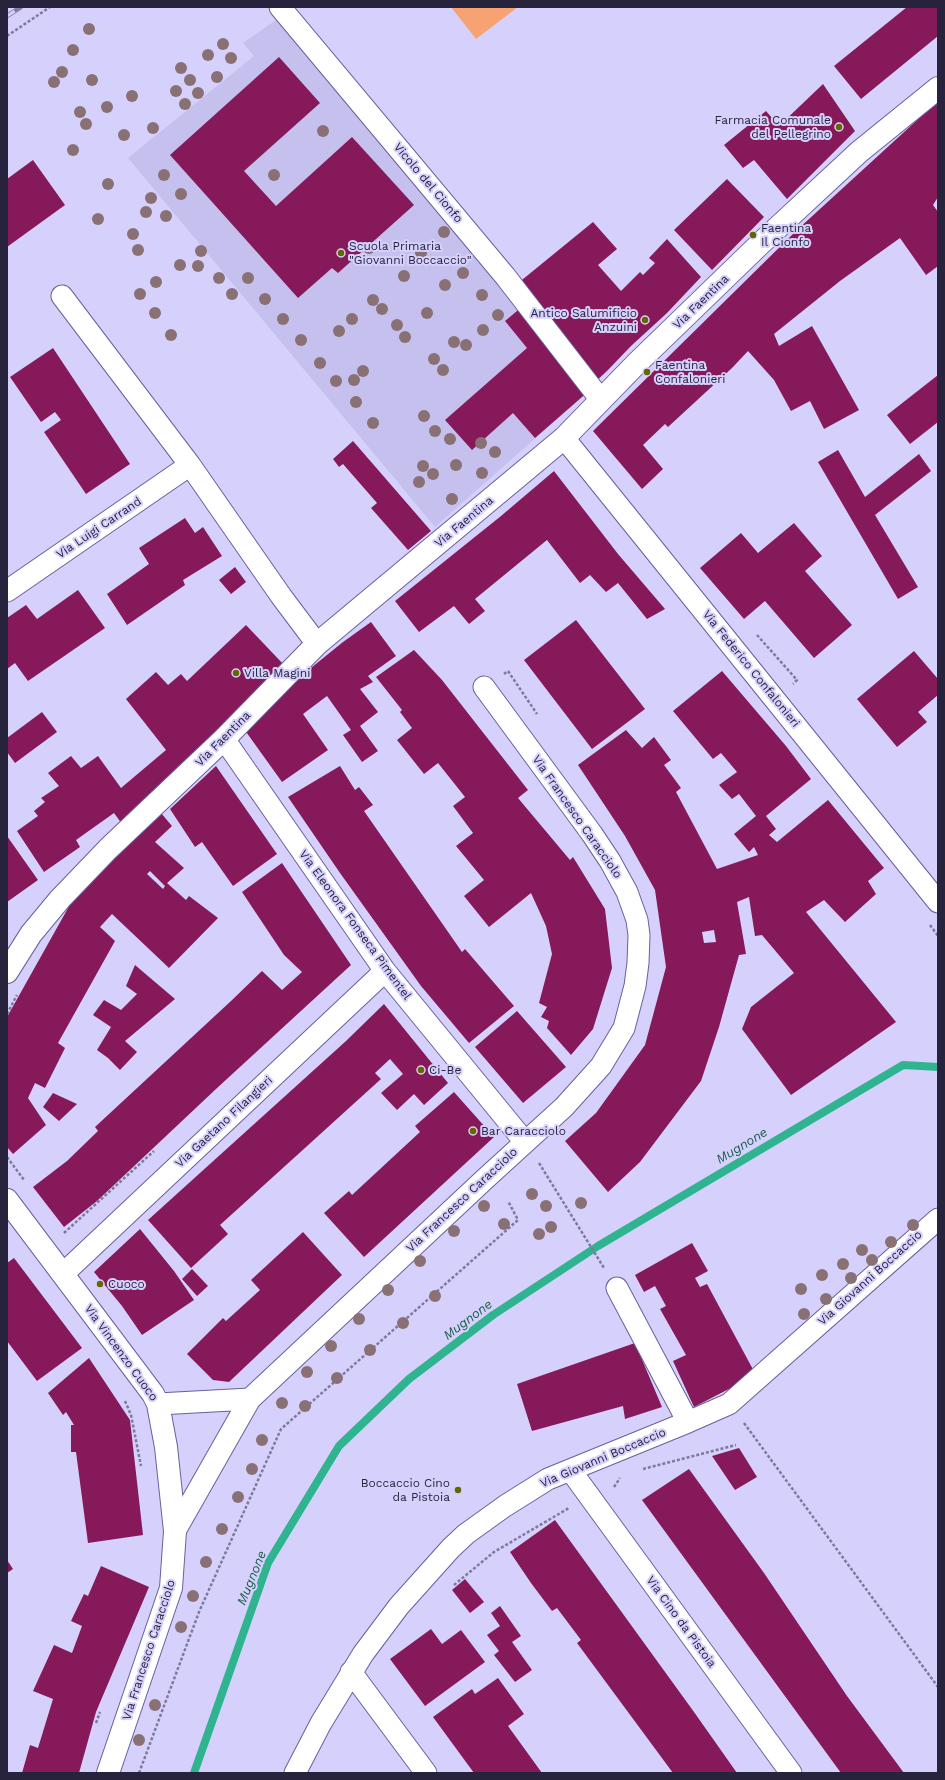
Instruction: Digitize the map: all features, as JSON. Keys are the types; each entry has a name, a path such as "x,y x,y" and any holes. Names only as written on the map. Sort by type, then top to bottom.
{"street":[{"name":"Vicolo del Cionfo","path":"280,7 505,276 601,400"},
{"name":"Via Faentina","path":"7,972 31,934 60,899 108,849 224,739 317,644 564,438 756,248 859,152 938,88"},
{"path":"62,296 190,466 281,596 317,644"},
{"name":"Via Federico Confalonieri","path":"564,438 938,902"},
{"name":"Via Luigi Carrand","path":"7,591 190,466"},
{"name":"Via Francesco Caracciolo","path":"108,1773 171,1588 176,1531 250,1399 579,1092 601,1066 618,1039 627,1019 635,986 639,935 637,920 627,892 610,861 484,687"},
{"name":"Via Eleonora Fonseca Pimentel","path":"224,739 385,971 524,1142"},
{"name":"Via Gaetano Filangieri","path":"63,1274 385,971"},
{"name":"Via Vincenzo Cuoco","path":"7,1200 154,1394 158,1404 166,1447 176,1531"},
{"name":"Via Giovanni Boccaccio","path":"295,1773 321,1723 351,1672 399,1606 446,1553 466,1534 505,1506 548,1479 571,1471 729,1404 938,1219"},
{"path":"617,1288 688,1422"},
{"path":"158,1404 250,1399"},
{"name":"Via Cino da Pistoia","path":"571,1471 791,1773"},
{"path":"351,1672 426,1773"}],"path":[{"path":"7,36 50,7"},
{"path":"484,687 508,671 538,716"},
{"path":"929,924 938,936"},
{"path":"524,1142 540,1164 575,1223 617,1288"},
{"path":"60,1228 64,1234 158,1148"},
{"path":"7,1157 26,1183"},
{"path":"139,1773 199,1612 281,1429 518,1220 508,1201"},
{"path":"729,1404 938,1687"},
{"path":"132,1415 141,1467"},
{"path":"637,1471 736,1445"},
{"path":"614,1492 614,1486 623,1476"},
{"path":"448,1589 494,1552 570,1507"},
{"path":"96,1724 101,1710"}],"shaded area":[{"path":"451,7 518,7 476,39"},
{"name":"Scuola Primaria \"Giovanni Boccaccio\"","path":"276,20 590,390 435,527 128,158 254,56 243,43"}],"building":[{"path":"907,7 938,7 938,36 861,99 834,66"},
{"path":"279,57 320,103 244,171 276,206 352,137 414,205 338,273 332,268 298,298 170,155"},
{"path":"823,84 855,131 787,199 754,160 743,168 724,145 766,111 779,126"},
{"path":"938,101 938,197 933,205 938,212 938,266 926,275 900,238 840,281 774,334 779,346 812,326 859,410 824,429 810,401 791,411 774,380 748,351 732,368 668,427 665,424 643,445 663,469 642,489 593,431 797,230"},
{"path":"33,160 65,205 7,247 7,179"},
{"path":"727,179 764,217 712,270 674,230"},
{"path":"593,222 617,249 598,265 621,291 640,272 643,275 655,263 649,258 667,239 701,277 667,313 594,383 517,284"},
{"path":"523,306 590,390 535,438 513,413 472,450 445,420 527,348 505,321"},
{"path":"53,348 130,464 86,494 44,432 61,420 55,412 41,422 10,377"},
{"path":"938,375 938,422 910,444 887,415"},
{"path":"353,441 431,531 408,550 371,508 377,503 343,464 339,467 333,459"},
{"path":"838,450 865,497 919,454 931,471 875,515 918,587 898,599 818,462"},
{"path":"554,471 618,554 665,609 647,619 618,583 606,592 590,575 580,583 547,540 475,599 485,611 469,624 454,606 419,632 395,601 501,516"},
{"path":"185,518 195,533 203,527 222,556 183,580 185,585 127,625 107,594 149,564 139,548"},
{"path":"794,523 822,556 805,571 852,625 814,658 765,601 744,619 700,568 741,533 758,553"},
{"path":"235,567 246,582 231,594 219,580"},
{"path":"78,590 105,628 28,681 15,663 7,669 7,618 26,605 37,619"},
{"path":"576,620 645,709 592,749 524,660"},
{"path":"371,622 396,656 368,676 373,682 360,689 378,712 360,726 378,751 362,762 343,735 351,730 327,696 303,714 328,750 282,782 244,729 285,689 343,642"},
{"path":"246,625 285,666 122,824 114,813 76,840 80,847 44,872 17,831 38,816 34,811 45,802 41,798 59,786 48,773 71,756 81,768 98,756 121,788 166,750 126,699 156,672 168,685 181,674 187,681"},
{"path":"414,650 442,680 528,790 518,798 570,860 573,857 605,909 612,968 593,1029 571,1055 547,1028 549,1021 541,1017 547,1007 539,1003 552,954 546,926 531,893 489,927 464,896 484,880 456,846 473,833 453,806 465,797 438,763 424,774 397,740 412,728 400,712 402,710 376,677"},
{"path":"914,651 938,679 938,695 918,712 927,722 897,747 857,699"},
{"path":"722,671 786,746 811,779 766,816 776,829 769,835 777,842 828,800 884,868 868,881 876,894 845,922 824,900 806,912 896,1022 791,1095 742,1029 751,1007 794,973 762,935 755,936 749,897 737,902 746,954 739,955 719,1027 701,1081 640,1162 608,1192 565,1141 596,1113 645,1045 666,967 655,890 625,836 578,765 626,730 642,748 654,737 671,760 664,765 681,788 676,792 717,869 758,855 754,847 749,852 734,834 756,816 739,794 732,799 719,785 737,772 721,753 713,759 673,711","holes":["714,930 716,942 704,943 702,932"]},
{"path":"42,712 57,732 15,763 7,752 7,738"},
{"path":"216,766 277,854 233,886 202,842 195,847 170,809"},
{"path":"340,766 355,790 359,787 373,805 364,811 462,952 465,949 514,1006 469,1043 421,986 340,873 288,797"},
{"path":"161,813 172,826 155,842 184,868 167,883 186,900 189,896 218,918 169,968 112,914 100,927 115,941 58,1043 65,1048 45,1088 35,1083 28,1098 46,1125 13,1154 7,1147 7,1017 72,901 102,869","holes":["150,871 165,886 163,889 147,874"]},
{"path":"7,836 38,880 7,902"},
{"path":"282,863 351,965 97,1201 64,1227 33,1187 67,1161 98,1131 95,1127 262,971 282,990 302,972 284,955 242,892"},
{"path":"135,965 175,999 125,1041 137,1052 120,1070 97,1050 111,1027 93,1015 104,1000 121,1010 137,994 126,986"},
{"path":"384,1004 448,1083 424,1105 414,1094 397,1110 381,1093 403,1074 390,1059 375,1073 381,1079 220,1225 228,1234 191,1268 148,1220 346,1041"},
{"path":"517,1011 566,1067 523,1103 475,1047"},
{"path":"454,1092 494,1137 364,1257 324,1213 349,1191 352,1195 420,1132 415,1126"},
{"path":"53,1093 77,1104 59,1121 43,1107"},
{"path":"140,1229 174,1271 194,1300 142,1335 122,1306 94,1272"},
{"path":"303,1232 342,1275 229,1382 213,1380 187,1354 223,1318 226,1321 260,1290 251,1280"},
{"path":"692,1243 708,1271 695,1278 700,1287 707,1284 756,1375 694,1407 673,1361 686,1355 660,1309 666,1306 655,1286 644,1292 635,1275"},
{"path":"14,1258 82,1348 37,1381 7,1341 7,1263"},
{"path":"192,1269 208,1286 197,1296 182,1279"},
{"path":"635,1343 662,1407 625,1419 623,1406 532,1431 517,1384"},
{"path":"89,1358 130,1420 143,1535 88,1543 76,1452 71,1452 71,1425 74,1425 66,1412 63,1415 48,1393"},
{"path":"739,1448 757,1477 735,1490 712,1456"},
{"path":"689,1469 764,1573 847,1696 904,1773 841,1773 642,1500"},
{"path":"555,1520 737,1773 673,1773 577,1643 581,1640 557,1608 552,1611 531,1583 510,1552"},
{"path":"7,1560 13,1569 7,1573"},
{"path":"101,1566 149,1587 96,1712 79,1773 22,1773 30,1745 38,1748 53,1699 33,1691 54,1645 72,1653 82,1626 71,1621 84,1594 88,1596"},
{"path":"465,1579 484,1602 470,1613 452,1590"},
{"path":"500,1606 521,1636 512,1642 532,1670 515,1682 494,1655 499,1651 487,1635 500,1626 491,1613"},
{"path":"431,1629 442,1644 461,1630 485,1662 425,1706 390,1659"},
{"path":"498,1678 524,1714 508,1726 542,1773 474,1773 433,1717 472,1689 475,1694"}],"waterway":[{"name":"Mugnone","path":"194,1773 268,1563 339,1446 409,1379 493,1315 598,1246 903,1065 938,1067"}],"railway":[{"path":"7,16 21,7"}],"place":[{"name":"Farmacia Comunale del Pellegrino","path":"839,127"},
{"name":"Faentina Il Cionfo","path":"753,235"},
{"name":"Scuola Primaria \"Giovanni Boccaccio\"","path":"341,253"},
{"name":"Antico Salumificio Anzuini","path":"645,320"},
{"name":"Faentina Confalonieri","path":"647,372"},
{"name":"Villa Magini","path":"236,673"},
{"name":"Ci-Be","path":"421,1070"},
{"name":"Bar Caracciolo","path":"473,1131"},
{"name":"Cuoco","path":"100,1284"},
{"name":"Boccaccio Cino da Pistoia","path":"458,1490"}]}
